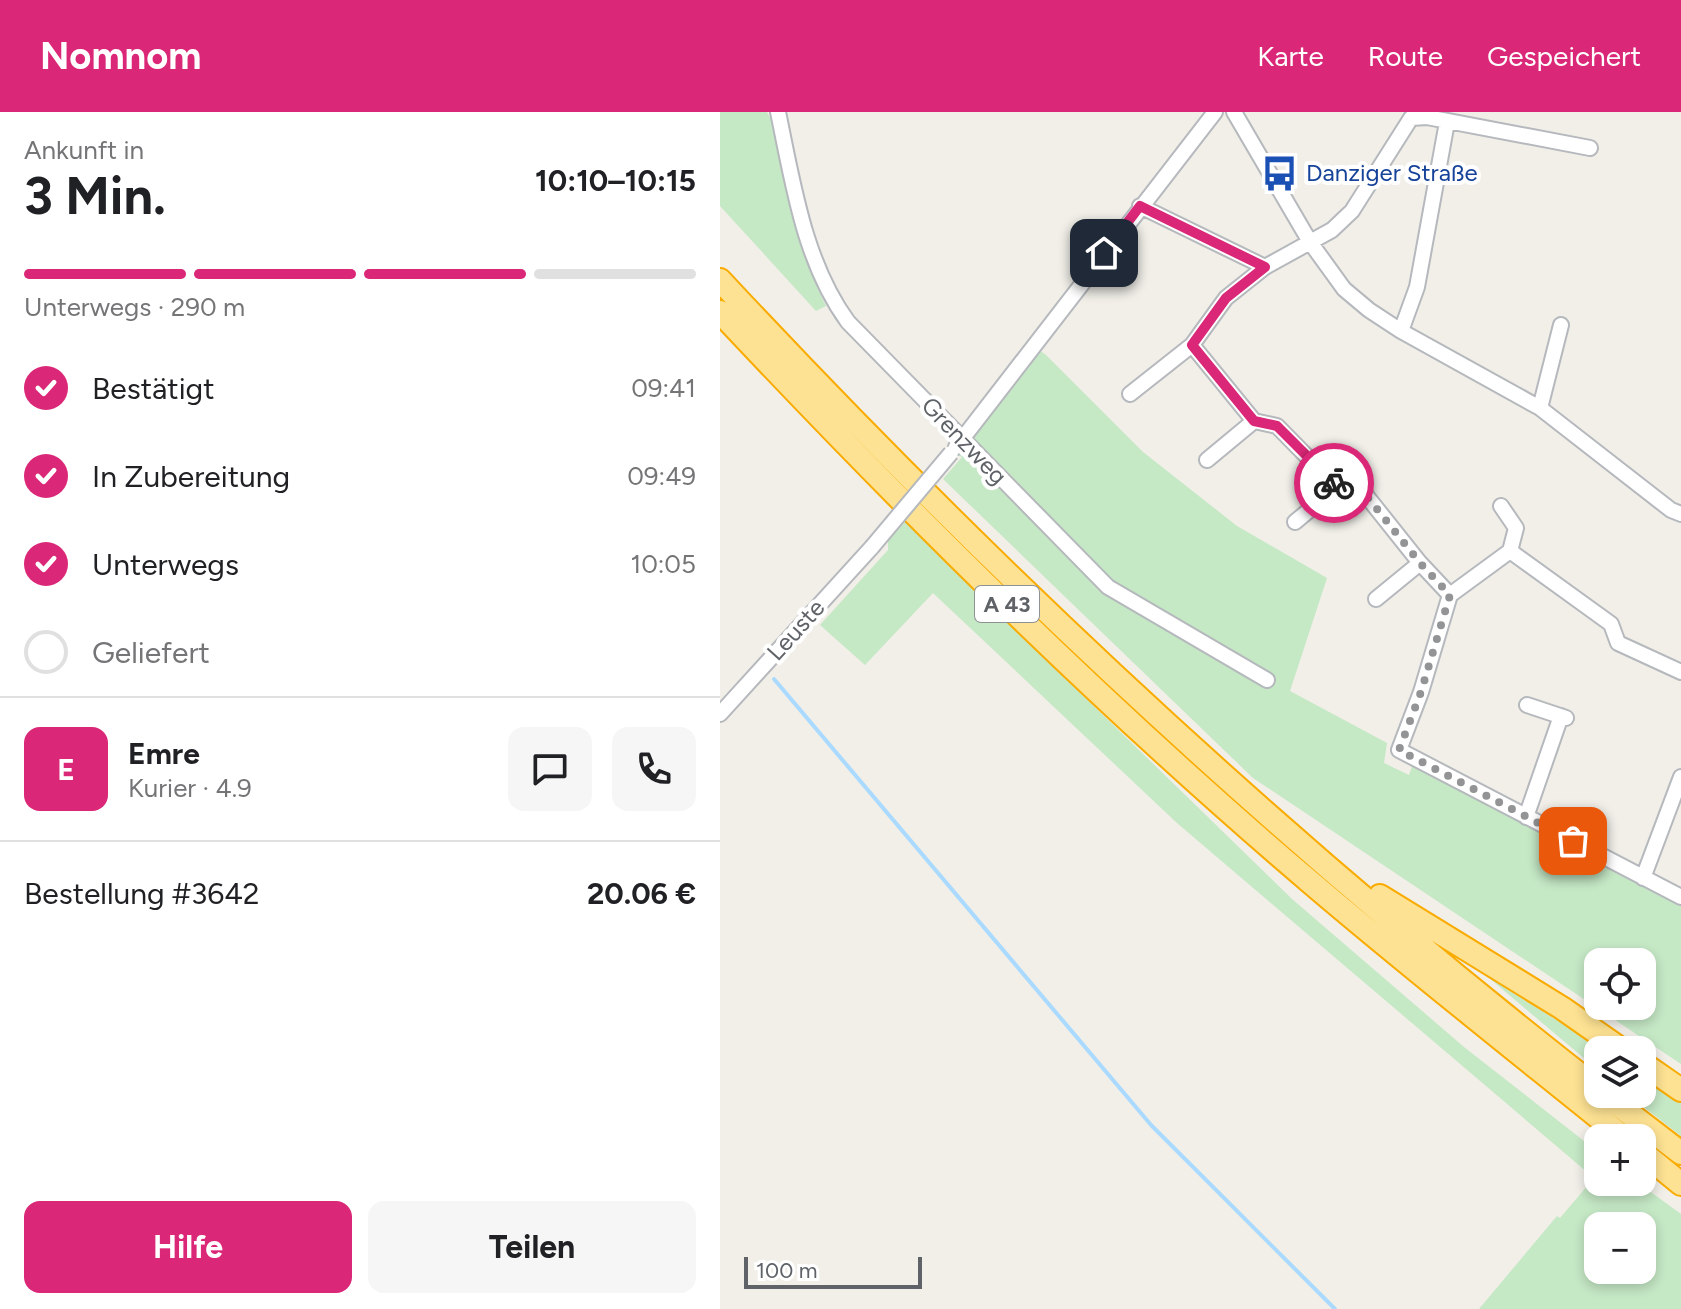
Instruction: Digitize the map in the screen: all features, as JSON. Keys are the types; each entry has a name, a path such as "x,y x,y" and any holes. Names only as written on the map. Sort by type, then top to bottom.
{"highway":[{"name":"A 43","path":"720,280 863,430 1041,608 1134,695 1281,826 1511,1021 1584,1078"},
{"name":"A 43","path":"720,312 906,505 1146,735 1309,880 1606,1124"},
{"path":"1281,826 1390,903 1562,1008 1602,1036"},
{"path":"1656,1073 1681,1090"},
{"path":"1622,1108 1681,1153"},
{"path":"1656,1163 1681,1184"}],"street":[{"name":"Grenzweg","path":"778,112 800,209 818,270 848,322 1108,587 1267,680"},
{"name":"Leuste","path":"720,714 872,547 962,440 1215,112"},
{"path":"1234,112 1310,242 1344,289 1401,331 1540,408 1671,510 1681,514"},
{"path":"1130,394 1192,345 1226,298 1265,267 1332,230 1352,211 1411,118 1418,116 1590,148"},
{"path":"1401,331 1417,287 1447,122"},
{"path":"1140,206 1265,267"},
{"path":"1540,408 1561,325"},
{"path":"1192,345 1254,421 1277,426 1337,487"},
{"path":"1207,460 1254,421"},
{"path":"1295,522 1337,487 1357,484 1420,563 1450,595"},
{"path":"1501,506 1516,528 1510,551 1450,595 1421,692 1399,750 1681,897"},
{"path":"1510,551 1611,624 1618,643 1681,672"},
{"path":"1376,599 1420,563"},
{"path":"1526,817 1563,717 1527,705"},
{"path":"1643,878 1681,777"}],"green space":[{"path":"720,112 767,112 800,239 826,306 816,311 720,206"},
{"path":"1032,347 1045,354 1143,452 1237,526 1327,578 1290,691 1387,743 1384,763 1409,775 1415,758 1681,897 1681,1064 1656,1047 1656,1036 1639,1036 1615,1020 1656,1020 1656,948 1584,948 1584,999 1253,778 943,479 962,457 951,453"},
{"path":"905,522 1292,899 1464,1047 1584,1141 1584,1169 1177,823 933,593 865,665 820,625 888,550 888,541"},
{"path":"1488,977 1584,1037 1584,1058"},
{"path":"1656,1083 1681,1099 1681,1136 1645,1108 1656,1108"},
{"path":"1584,1190 1584,1196 1656,1196 1681,1214 1681,1309 1479,1309 1557,1216 1560,1218"}],"waterway":[{"path":"774,679 1151,1125 1335,1309"}],"way so far":[{"path":"1334,483 1337,487 1357,484 1420,563 1450,595 1421,692 1399,750 1573,841"}],"place":[{"name":"Danziger Straße","path":"1280,173"}],"route":[{"path":"1104,253 1140,206 1265,267 1226,298 1192,345 1254,421 1277,426 1334,483"}]}
